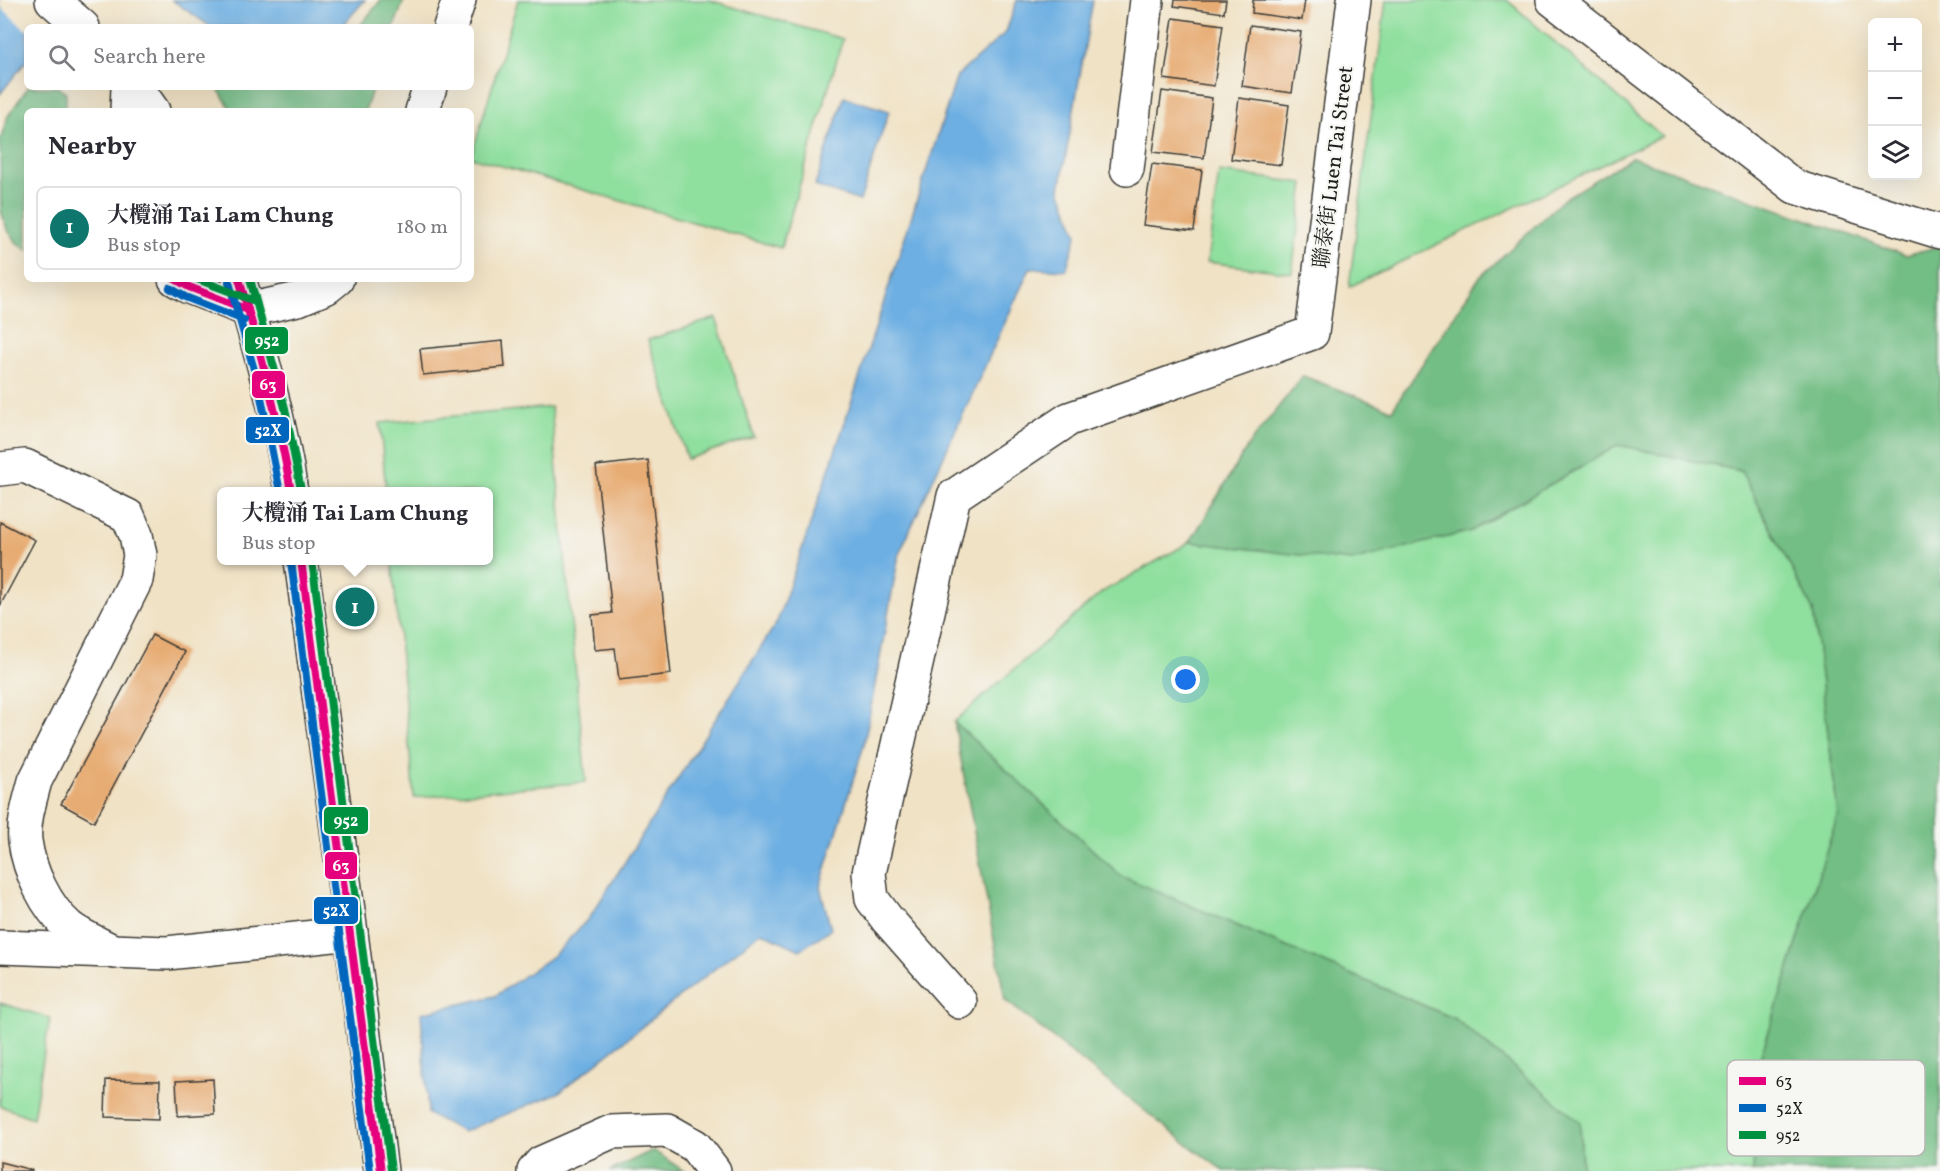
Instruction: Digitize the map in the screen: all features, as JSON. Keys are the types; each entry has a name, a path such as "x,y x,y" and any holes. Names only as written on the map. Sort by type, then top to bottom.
{"street":[{"path":"52,0 80,24"},
{"path":"451,24 459,0"},
{"path":"1127,170 1147,0"},
{"name":"聯泰街 Luen Tai Street","path":"960,1002 872,900 869,873 954,496 1069,419 1312,333 1354,0"},
{"path":"1554,0 1795,187 1940,231"},
{"path":"127,108 128,90"},
{"path":"138,90 151,108"},
{"path":"423,108 429,90"},
{"path":"180,282 248,310 298,299 333,282"},
{"path":"239,282 270,387 290,487"},
{"path":"0,469 25,466 87,496 128,516 136,535 140,555 136,580 35,781 28,808 25,840 34,873 52,908 70,927 114,952"},
{"path":"302,565 381,1171"},
{"path":"0,947 167,952 351,933"},
{"path":"534,1171 541,1163 611,1132 667,1130 695,1146 714,1171"}],"green space":[{"path":"381,0 404,0 395,24 361,24"},
{"path":"518,0 709,0 843,39 781,248 474,158 474,147"},
{"path":"1386,0 1507,0 1662,136 1349,287"},
{"path":"26,90 62,90 66,93 66,108 24,108 24,248 16,242 7,229 1,211 0,140 8,116"},
{"path":"219,90 372,90 366,108 230,108"},
{"path":"1632,157 1906,255 1940,246 1940,1171 1753,1171 1754,1156 1925,1156 1925,1060 1760,1060 1838,815 1813,610 1741,471 1618,445 1471,531 1351,561 1190,542 1249,444 1303,376 1392,410 1479,278 1565,198"},
{"path":"1219,172 1304,183 1292,273 1207,262"},
{"path":"716,318 754,437 687,459 648,340"},
{"path":"551,407 586,782 414,798 392,565 493,565 493,487 386,487 380,423"},
{"path":"1618,445 1741,471 1813,610 1838,815 1760,1060 1727,1060 1727,1156 1754,1156 1753,1171 1582,1171 1580,1122 1455,1019 1121,876 954,722 1102,592 1190,542 1351,560 1471,531"},
{"path":"954,722 1121,876 1455,1019 1580,1122 1582,1171 1224,1171 1005,1000"},
{"path":"0,1003 50,1018 33,1118 0,1106"},
{"path":"653,1150 684,1171 610,1171"}],"water":[{"path":"0,0 24,24 24,64 0,94"},
{"path":"172,0 365,0 344,24 207,24"},
{"path":"1017,0 1093,0 1060,189 1077,234 1066,270 1030,268 899,554 864,745 820,887 831,929 800,950 761,932 560,1092 463,1132 428,1114 421,1013 495,996 554,955 590,917 777,622 843,428 957,76 1006,32"},
{"path":"844,97 889,111 860,201 815,186"}],"pier":[{"path":"0,0 77,0 59,24 24,24 24,28 0,6"}],"building":[{"path":"1175,0 1226,0 1224,13 1174,6"},
{"path":"1253,0 1305,0 1302,20 1252,13"},
{"path":"1173,18 1223,25 1214,86 1164,79"},
{"path":"1250,25 1301,32 1292,93 1242,86"},
{"path":"1162,91 1212,98 1204,158 1153,152"},
{"path":"1239,98 1289,105 1281,165 1231,159"},
{"path":"1152,164 1202,170 1194,231 1143,225"},
{"path":"503,341 505,367 423,375 420,349"},
{"path":"648,460 671,674 619,680 615,648 595,650 592,615 612,613 596,466"},
{"path":"0,522 35,540 0,606"},
{"path":"152,635 185,652 94,822 61,804"},
{"path":"213,1079 215,1114 178,1116 176,1081"},
{"path":"106,1080 160,1081 159,1119 105,1117"},
{"path":"0,1162 32,1170 32,1171 0,1171"}],"transit line":[{"name":"63","path":"180,282 248,310"},
{"name":"952","path":"205,282 252,300"},
{"name":"52X","path":"229,282 259,387 279,487"},
{"name":"63","path":"240,282 268,384 290,487"},
{"name":"952","path":"251,282 285,408 300,487"},
{"name":"52X","path":"170,288 185,297 244,320"},
{"name":"52X","path":"292,565 370,1171"},
{"name":"63","path":"302,565 381,1171"},
{"name":"952","path":"313,565 391,1170"}],"place":[{"name":"大欖涌 Tai Lam Chung","path":"355,607"}]}
